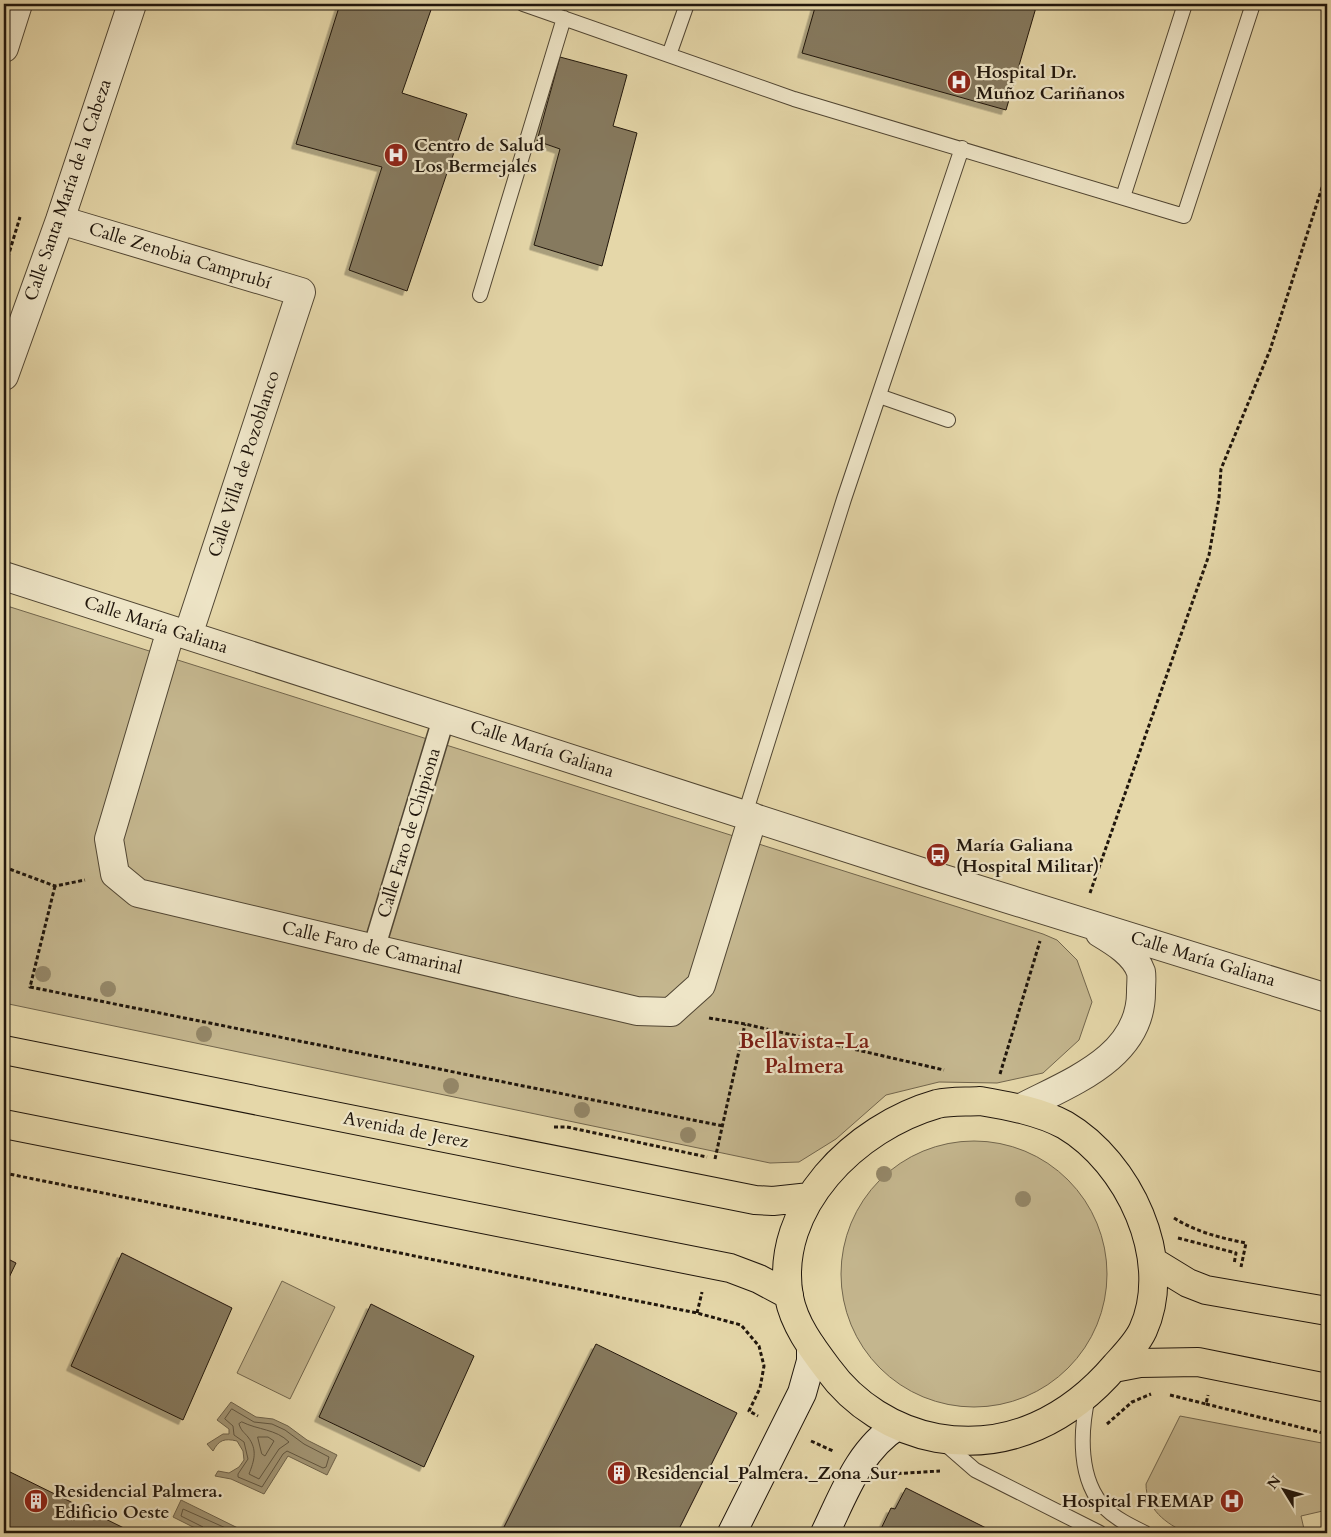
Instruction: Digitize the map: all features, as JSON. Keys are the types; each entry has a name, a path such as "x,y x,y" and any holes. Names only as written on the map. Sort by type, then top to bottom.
{"main road":[{"name":"Avenida de Jerez","path":"4,1050 755,1200 773,1201 810,1197"},
{"path":"980,1101 1021,1108 1064,1124 1089,1143 1112,1165 1137,1207 1152,1261 1152,1291 1143,1330 1114,1368 1088,1395 1045,1424 1021,1433 985,1441 937,1438 897,1426 877,1416 834,1378 802,1331 789,1295 788,1259 795,1229 810,1197 845,1156 872,1135 905,1116 940,1103 980,1101"},
{"path":"4,1124 730,1268 759,1279 789,1295"},
{"path":"1152,1261 1188,1283 1206,1290 1327,1311"},
{"path":"1114,1368 1140,1363 1198,1362 1327,1388"}],"street":[{"path":"4,48 18,4"},
{"name":"Calle Santa María de la Cabeza","path":"4,376 60,220 132,4"},
{"name":"Calle Zenobia Camprubí","path":"60,220 301,292"},
{"name":"Calle Villa de Pozoblanco","path":"180,632 301,292"},
{"name":"Calle María Galiana","path":"4,576 1050,912 1327,998"},
{"path":"116,874 109,839 180,632"},
{"name":"Calle Faro de Chipiona","path":"374,948 444,717"},
{"path":"671,1012 702,985 749,815"},
{"name":"Calle Faro de Camarinal","path":"116,874 138,893 637,1011 671,1012"},
{"name":"Calle María Galiana","path":"1021,1108 1102,1064 1125,1044 1141,1008 1141,972 1122,946 1079,921"},
{"path":"732,1533 802,1393 811,1361 811,1346"},
{"path":"825,1533 859,1464 882,1436 897,1426"}],"lane":[{"path":"523,4 794,99 1184,216 1253,4"},
{"path":"669,55 687,4"},
{"path":"1123,197 1186,4"},
{"path":"480,295 564,18"},
{"path":"749,815 879,396 962,148"},
{"path":"879,396 948,420"},
{"path":"1088,1395 1085,1411 1083,1454 1087,1475 1094,1493 1105,1508 1120,1520 1145,1533"},
{"path":"937,1438 951,1447 963,1462 975,1470 1099,1533"}],"path":[{"path":"1079,921 1209,555 1219,498 1221,469 1270,350 1327,172"},
{"path":"4,270 20,217"},
{"path":"4,867 55,886 116,874"},
{"path":"55,886 30,987 723,1126"},
{"path":"997,1083 1050,912"},
{"path":"671,1012 745,1024 948,1071"},
{"path":"716,1158 745,1024"},
{"path":"550,1127 567,1127 716,1158 722,1161"},
{"path":"4,1173 720,1318 741,1325 759,1346 764,1366 760,1388 750,1411 764,1418"},
{"path":"1175,1235 1181,1239 1236,1253 1233,1265"},
{"path":"1132,1402 1155,1393"},
{"path":"1163,1394 1327,1434"},
{"path":"1206,1404 1208,1394"},
{"path":"806,1438 838,1454"},
{"path":"888,1474 917,1472"}],"shaded area":[{"path":"4,605 1043,934 1057,940 1077,960 1092,1002 1079,1040 1043,1073 997,1083 939,1082 886,1095 836,1139 799,1162 770,1163 4,1003"},
{"path":"961,1141 987,1141 1013,1146 1037,1156 1059,1171 1077,1189 1092,1211 1102,1235 1107,1261 1107,1287 1102,1313 1092,1337 1077,1359 1059,1377 1037,1392 1013,1402 987,1407 961,1407 935,1402 911,1392 889,1377 871,1359 856,1337 846,1313 841,1287 841,1261 846,1235 856,1211 871,1189 889,1171 911,1156 935,1146"},
{"path":"282,1281 335,1307 290,1399 237,1373"},
{"name":"Hospital FREMAP","path":"1180,1416 1327,1444 1327,1510 1301,1516 1304,1529 1286,1533 1187,1533 1172,1525 1153,1508 1149,1501 1146,1484"}],"water":[{"path":"231,1402 256,1417 273,1419 288,1426 307,1440 337,1455 327,1475 288,1456 264,1494 231,1479 215,1476 218,1471 229,1473 239,1467 244,1460 243,1451 237,1441 222,1441 217,1444 213,1451 207,1444 223,1434 229,1434 229,1429 217,1420"},
{"path":"181,1500 248,1533 205,1533 173,1517"}],"building":[{"name":"Centro de Salud Los Bermejales","path":"340,4 433,4 402,93 467,114 407,291 349,270 382,167 296,144"},
{"name":"Hospital Dr. Muñoz Cariñanos","path":"816,4 1037,4 1006,110 802,53"},
{"path":"560,57 627,75 613,126 637,133 602,266 534,245 560,149 537,141"},
{"path":"122,1253 232,1308 183,1420 71,1366"},
{"path":"4,1257 16,1263 4,1288"},
{"path":"371,1304 474,1356 424,1467 319,1417"},
{"name":"Residencial_Palmera._Zona_Sur","path":"596,1344 737,1413 677,1533 501,1533"},
{"name":"Residencial Palmera. Edificio Oeste","path":"4,1469 134,1533 4,1533"},
{"path":"906,1488 996,1533 879,1533 891,1508 895,1509"}],"place":[{"name":"Hospital Dr. Muñoz Cariñanos","path":"959,82"},
{"name":"Centro de Salud Los Bermejales","path":"396,155"},
{"name":"María Galiana (Hospital Militar)","path":"938,855"},
{"name":"Residencial_Palmera._Zona_Sur","path":"619,1473"},
{"name":"Residencial Palmera. Edificio Oeste","path":"36,1501"},
{"name":"Hospital FREMAP","path":"1232,1501"}],"district":[{"name":"Bellavista-La Palmera","path":"804,1054"}]}
